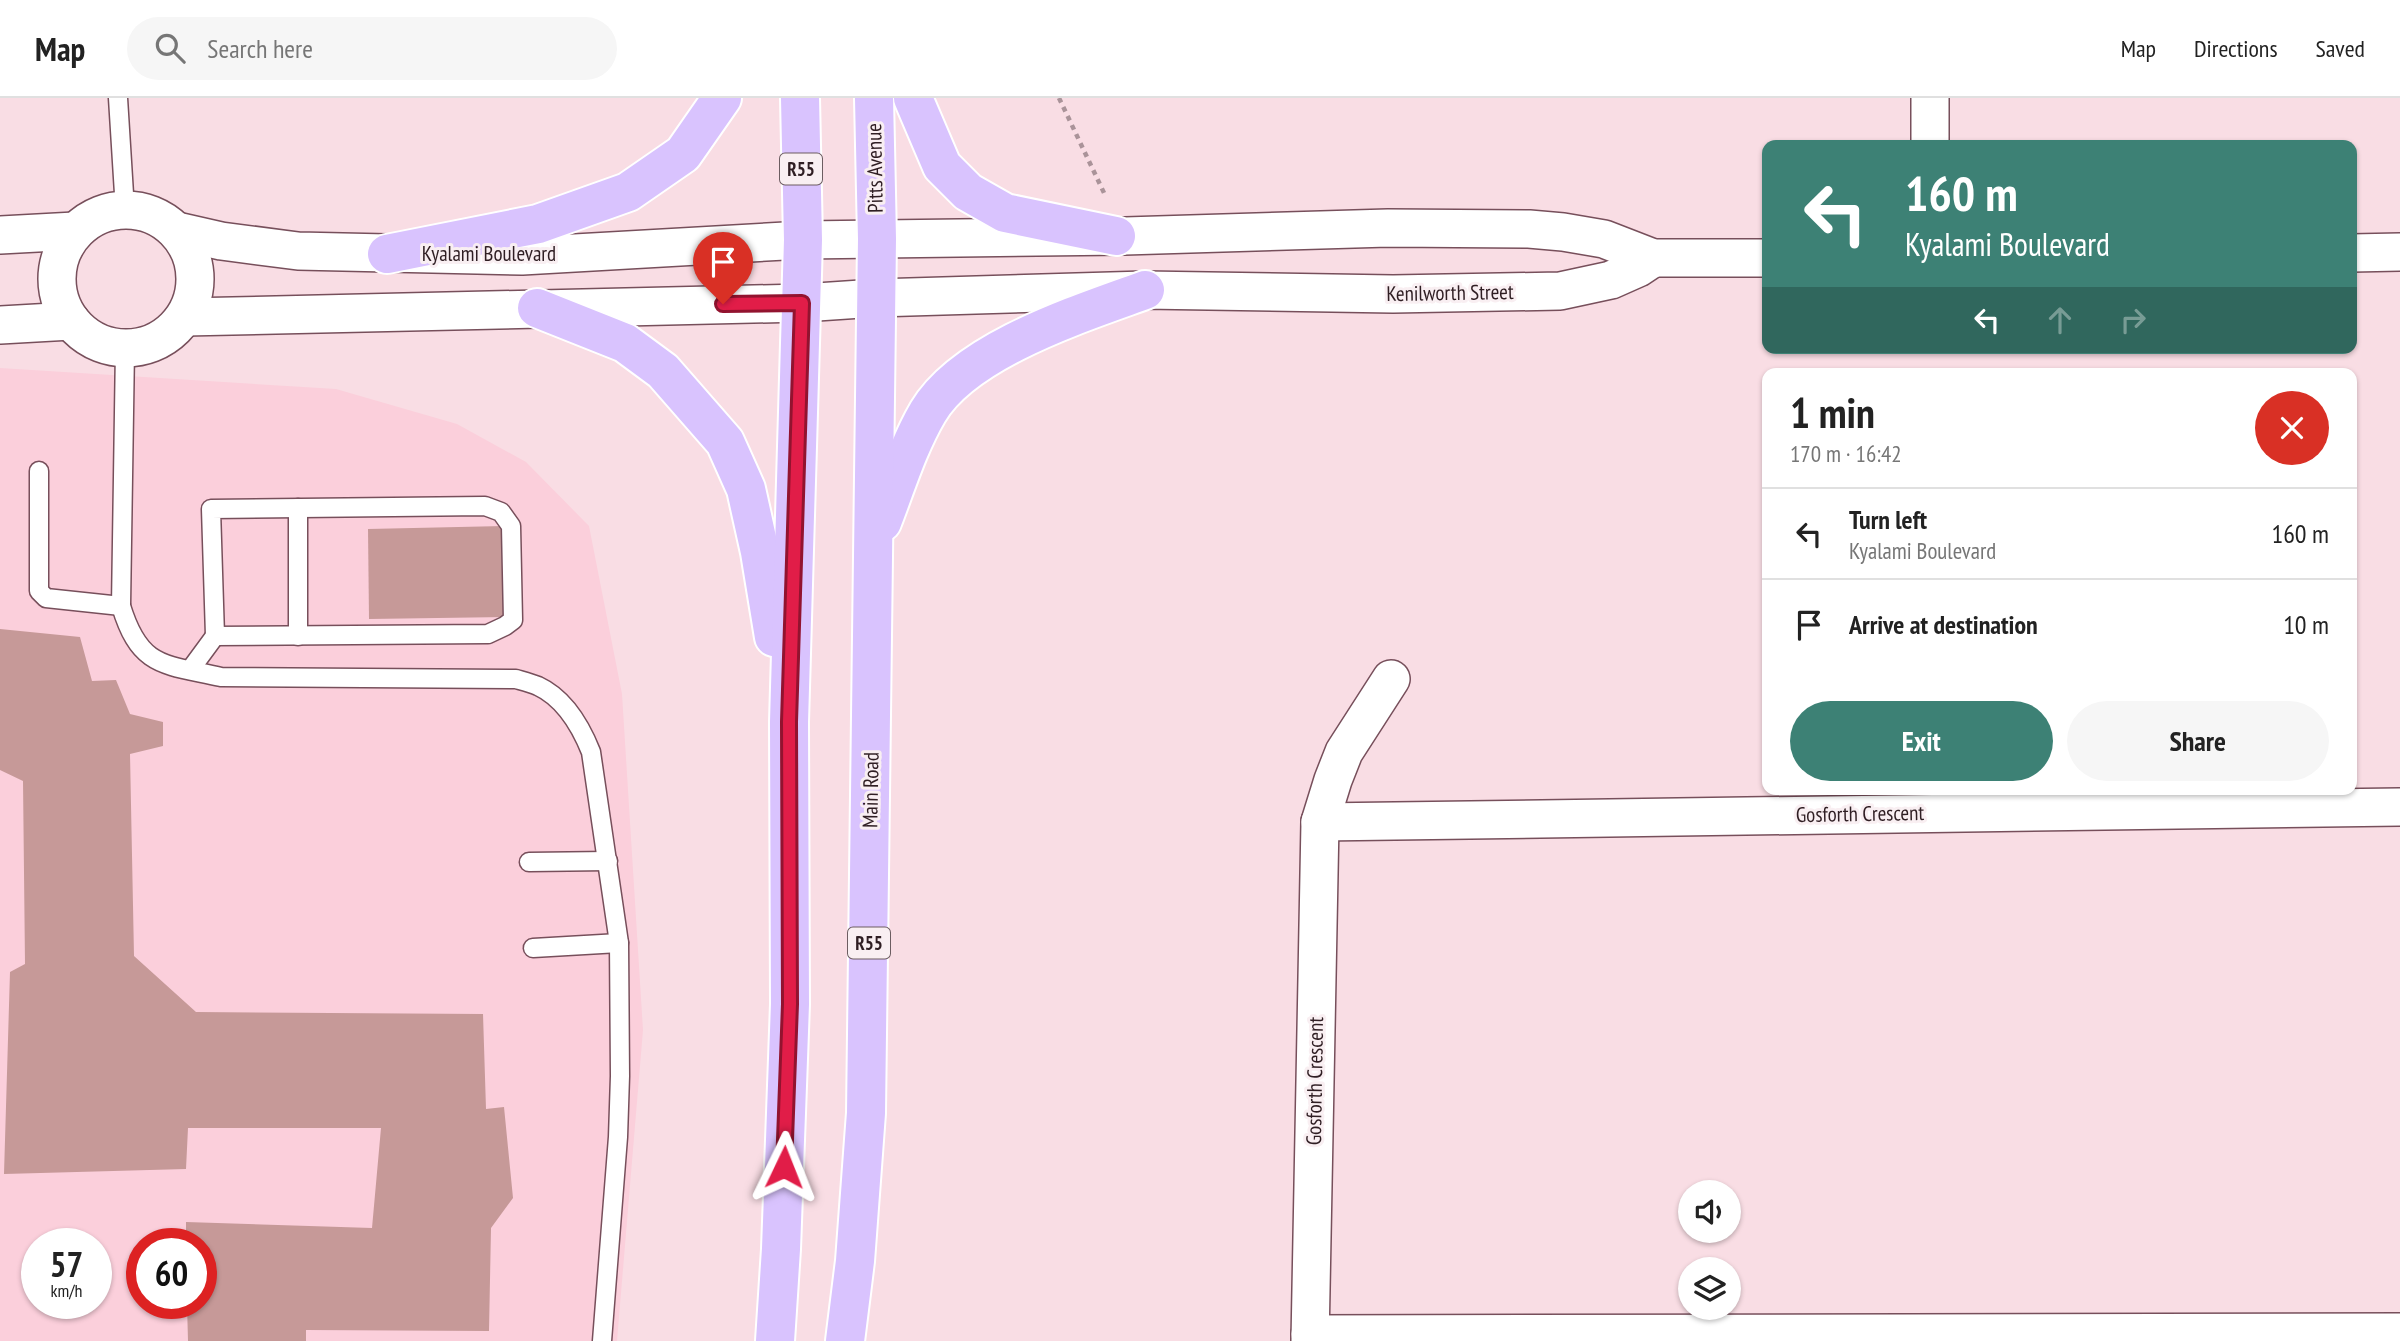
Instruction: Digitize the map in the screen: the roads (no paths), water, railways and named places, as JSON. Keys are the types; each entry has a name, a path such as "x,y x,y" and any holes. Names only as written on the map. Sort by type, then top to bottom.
{"main road":[{"path":"387,254 538,224 628,192 683,154 722,98"},
{"name":"R55","path":"775,1341 790,1004 789,722 803,240 800,98"},
{"name":"Pitts Avenue","path":"874,98 877,239"},
{"path":"913,98 942,166 968,192 1005,213 1121,236"},
{"name":"Main Road","path":"845,1341 855,1261 866,1113 877,239"},
{"path":"874,544 928,411 956,380 997,353 1058,322 1145,290"},
{"path":"537,308 625,343 663,371 725,442 746,489 760,552 789,722"}],"street":[{"path":"1930,98 1930,140"},
{"name":"Kyalami Boulevard","path":"0,235 75,231 93,217 125,209 159,217 177,231 221,241 298,251 522,256 803,240 877,239"},
{"name":"Kenilworth Street","path":"877,239 1412,228 1541,230 1604,239 1653,258 1762,258"},
{"path":"75,231 62,249 56,271 57,293 66,315 81,332 102,344 125,348 148,345 169,334 185,317 194,295 195,272 190,250 177,231"},
{"path":"1239,292 1240,232"},
{"path":"2357,253 2400,252"},
{"name":"Kenilworth Street","path":"802,303 876,298 1145,290 1415,294 1560,291 1611,280 1653,258"},
{"path":"185,317 802,303"},
{"path":"0,325 71,321"},
{"name":"Gosforth Crescent","path":"1310,1337 1320,822 1345,752 1391,680"},
{"name":"Gosforth Crescent","path":"1320,822 2400,807"},
{"path":"1310,1337 2400,1332"}],"lane":[{"path":"118,98 125,209"},
{"path":"125,348 121,606 137,645 152,659 221,677 516,680 538,686 555,698 572,715 584,734 591,752 619,943 619,1112 601,1341"},
{"path":"39,471 39,591 46,598 121,606"},
{"path":"190,670 215,636 211,509 485,506 501,512 511,526 513,620 488,634 215,636"},
{"path":"298,508 298,636"},
{"path":"529,862 608,861"},
{"path":"533,948 619,943"}]}
